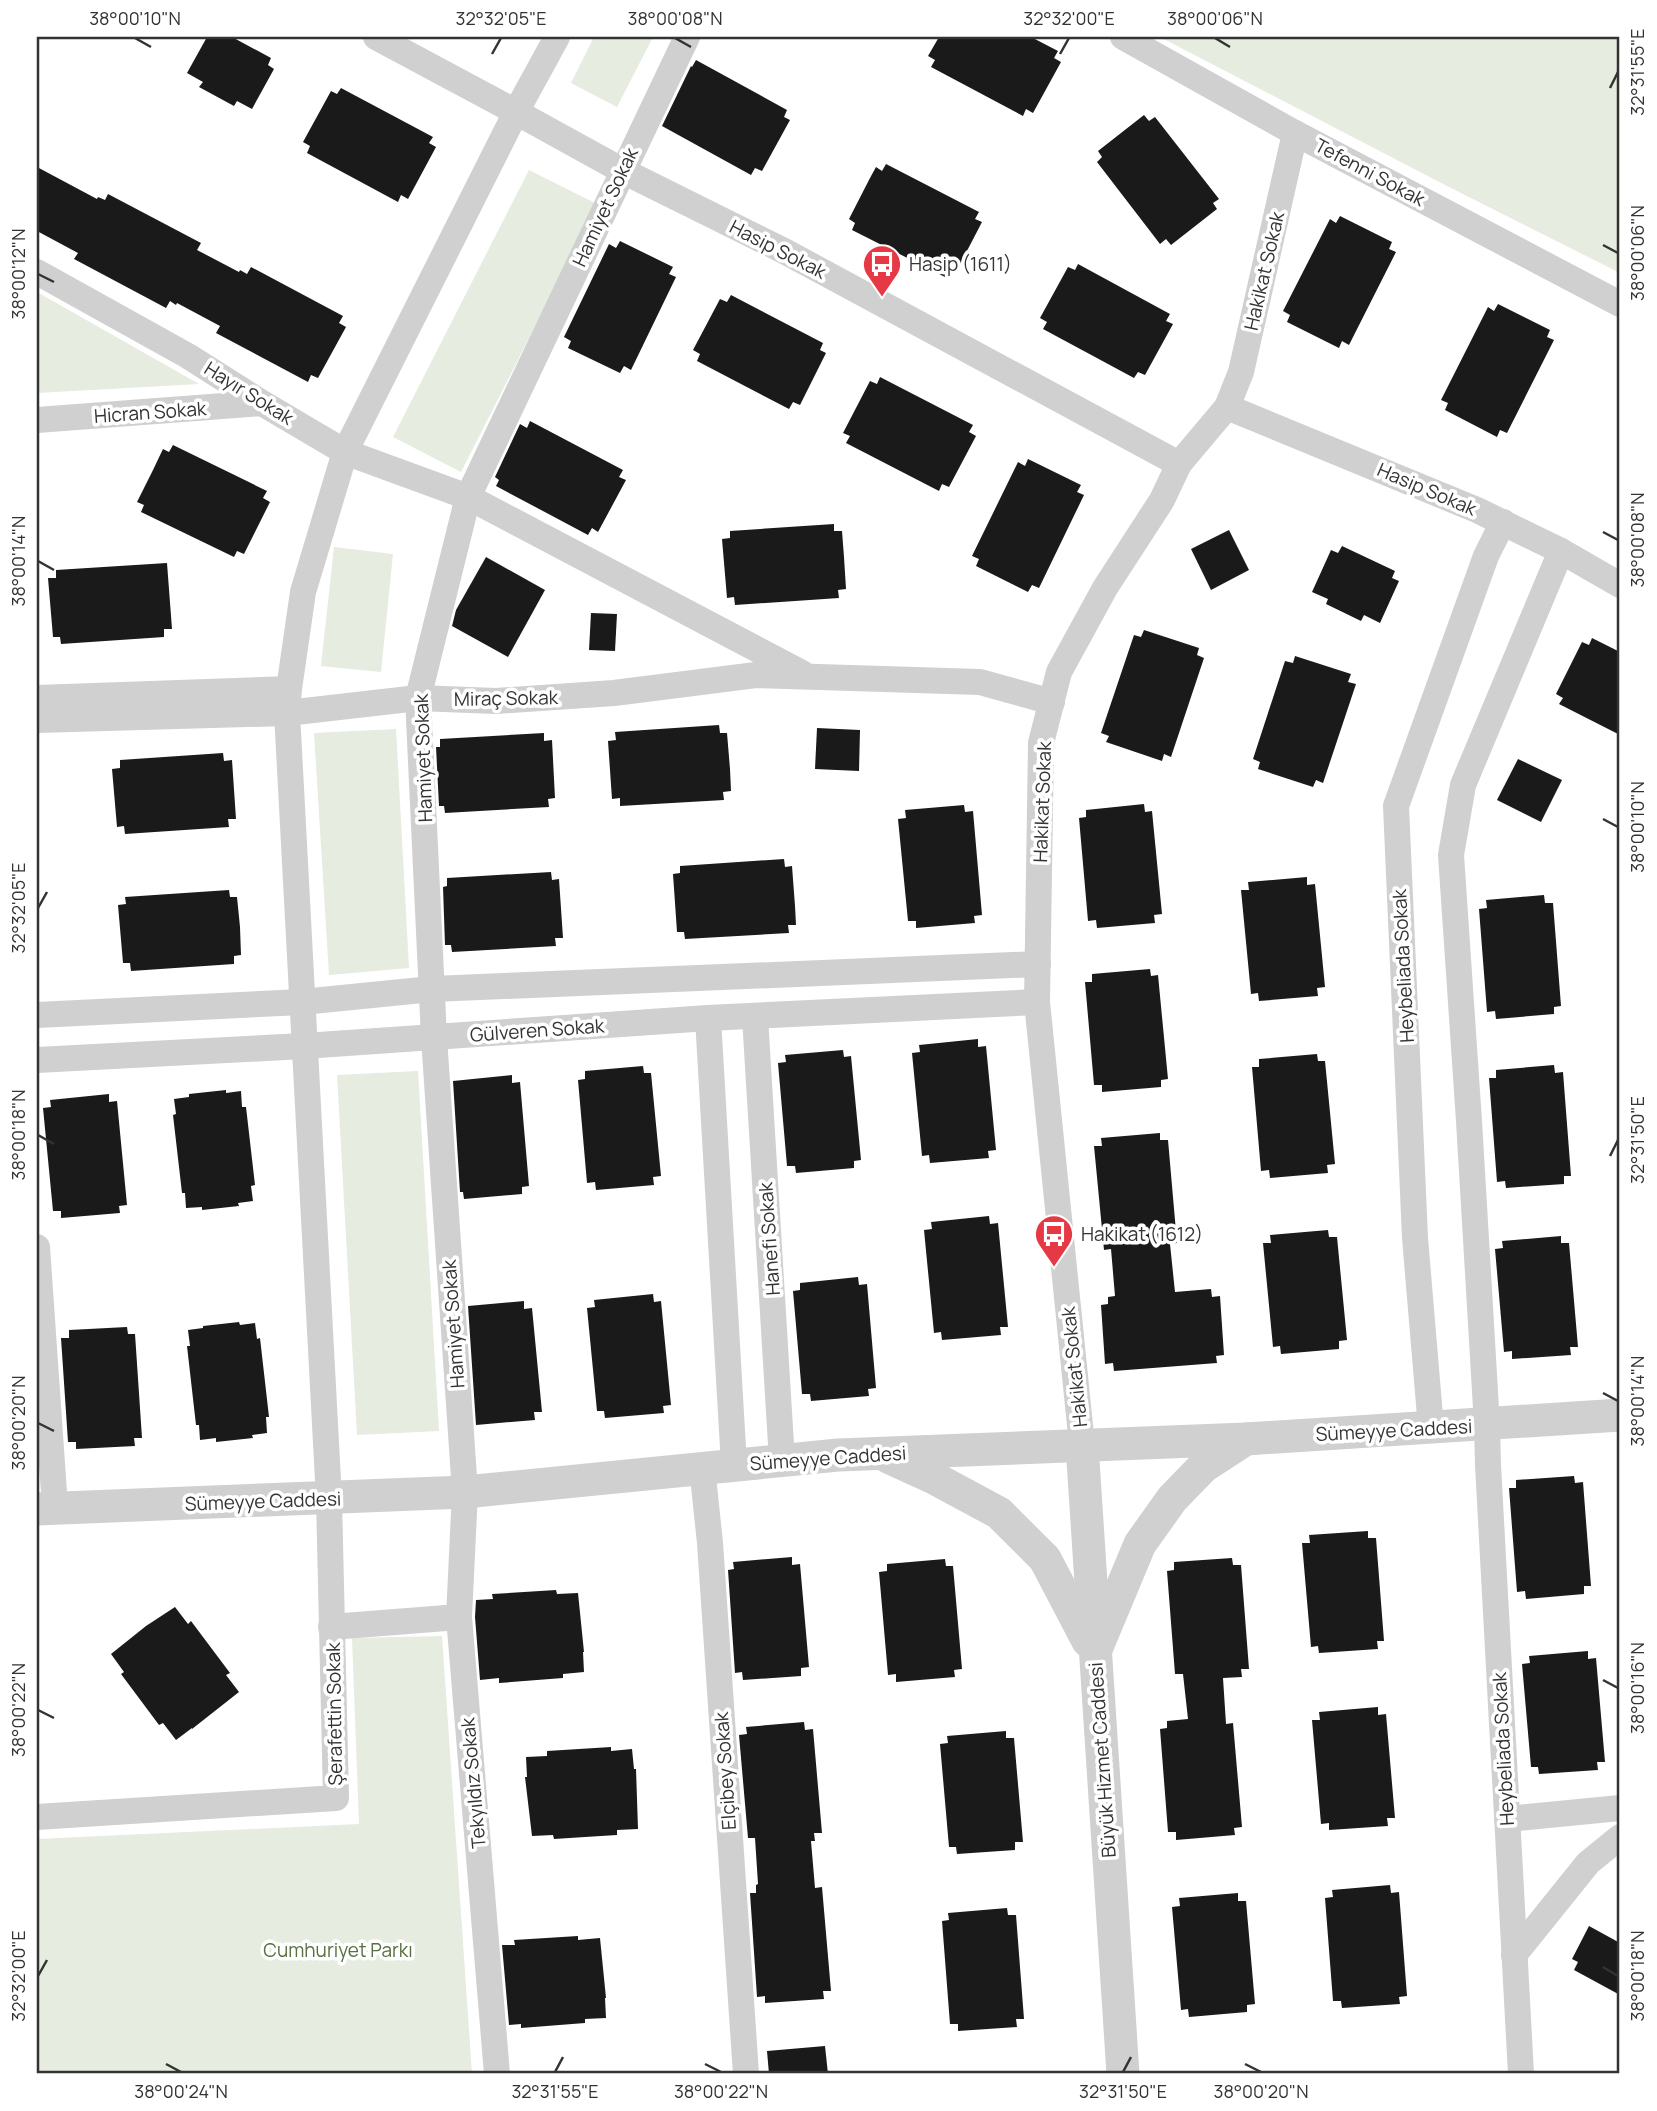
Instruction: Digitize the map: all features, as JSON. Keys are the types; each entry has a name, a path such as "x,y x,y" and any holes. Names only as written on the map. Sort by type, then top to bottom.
{"street":[{"name":"Hasip Sokak","path":"376,37 623,171 786,252 1179,464"},
{"name":"Şerafettin Sokak","path":"37,1817 336,1798 329,1499 288,701 303,592 345,452 516,111 557,37"},
{"name":"Hamiyet Sokak","path":"465,1492 434,1038 418,698 468,497 687,37"},
{"name":"Tefenni Sokak","path":"1123,37 1296,133 1620,304"},
{"name":"Hakikat Sokak","path":"1082,1445 1037,1002 1041,743 1059,672 1105,588 1163,500 1179,464 1227,407 1241,372 1296,133"},
{"name":"Hayır Sokak","path":"37,272 188,356 345,452 468,497"},
{"name":"Hicran Sokak","path":"37,420 262,403"},
{"name":"Hasip Sokak","path":"1227,407 1477,510 1561,551 1620,585"},
{"name":"Miraç Sokak","path":"468,497 807,675"},
{"name":"Heybeliada Sokak","path":"1431,1428 1415,1238 1396,806 1486,556 1503,522"},
{"name":"Heybeliada Sokak","path":"1521,2074 1487,1425 1451,855 1463,785 1561,551"},
{"name":"Miraç Sokak","path":"37,720 288,701 418,698 496,701 614,693 756,675 980,681 1052,702"},
{"path":"37,698 288,701"},
{"path":"37,1015 302,1002 432,989 1038,964"},
{"name":"Gülveren Sokak","path":"37,1060 434,1038 708,1018 1037,1002"},
{"name":"Hanefi Sokak","path":"755,1017 782,1461"},
{"name":"Elçibey Sokak","path":"708,1018 718,1466 710,1544 746,2074"},
{"path":"37,1247 46,1508"},
{"name":"Sümeyye Caddesi","path":"46,1508 465,1492 718,1466 880,1454 1246,1439 1620,1415"},
{"path":"1094,1652 1140,1544 1172,1499 1203,1467 1246,1439"},
{"name":"Büyük Hizmet Caddesi","path":"1082,1445 1123,2074"},
{"path":"880,1454 934,1478 999,1513 1045,1559 1094,1652"},
{"name":"Tekyıldız Sokak","path":"465,1492 459,1617 497,2074"},
{"path":"331,1627 459,1617"},
{"path":"1507,1819 1620,1808"},
{"path":"1514,1955 1588,1863 1620,1837"}],"green space":[{"path":"594,37 653,37 617,107 571,83"},
{"path":"1160,37 1620,37 1620,273 1445,185"},
{"path":"529,170 597,204 461,472 393,437"},
{"path":"37,292 199,384 37,393"},
{"path":"334,547 393,554 381,672 321,666"},
{"path":"396,729 409,968 329,975 314,733"},
{"path":"418,1071 439,1431 357,1435 337,1075"},
{"name":"Cumhuriyet Parkı","path":"442,1636 472,2074 37,2073 37,1839 359,1824 352,1638"}],"building":[{"path":"207,37 232,37 271,58 268,65 274,69 252,109 237,101 234,106 199,87 203,82 187,73"},
{"path":"939,37 1031,37 1058,51 1054,58 1061,62 1033,113 1026,109 1023,116 931,67 935,60 928,56"},
{"path":"696,60 787,110 784,117 790,120 762,171 755,168 751,175 662,126"},
{"path":"341,88 433,137 429,143 436,147 408,199 401,195 398,202 307,153 310,146 303,142 331,91 337,94"},
{"path":"1144,115 1149,121 1155,117 1219,199 1213,203 1217,209 1171,245 1166,239 1160,244 1097,162 1102,157 1098,151"},
{"path":"886,164 979,212 975,219 982,222 955,274 948,271 945,277 852,230 855,223 849,219 870,178 876,167 882,171"},
{"path":"37,167 97,199 98,197 105,200 108,194 201,243 197,250 239,272 240,270 247,274 251,267 343,316 339,323 346,327 318,378 311,375 308,382 216,333 220,326 177,303 176,305 170,301 166,308 74,259 78,253 37,231"},
{"path":"1340,216 1392,242 1389,249 1396,252 1349,345 1342,341 1339,348 1287,322 1290,315 1283,311 1330,219 1336,223"},
{"path":"620,241 673,267 669,274 676,277 631,370 624,366 620,373 568,348 571,341 564,337 609,244 616,248"},
{"path":"1078,264 1170,314 1166,321 1173,324 1145,375 1138,372 1134,378 1043,329 1047,322 1040,318 1068,267 1075,270"},
{"path":"731,295 823,343 820,350 826,353 800,405 793,402 789,409 697,361 700,354 693,350 720,299 727,302"},
{"path":"1498,304 1550,330 1547,337 1554,340 1507,433 1500,430 1497,437 1445,410 1448,403 1441,400 1488,307 1494,311"},
{"path":"880,377 973,425 969,432 976,436 949,487 942,484 939,491 846,443 850,436 843,433 870,381 877,384"},
{"path":"530,421 623,470 619,477 626,480 598,532 592,528 588,535 496,486 499,480 495,477 520,424 527,428"},
{"path":"173,445 267,491 263,498 270,502 244,554 237,551 234,557 141,512 144,505 137,502 163,449 169,452"},
{"path":"1028,459 1081,485 1077,492 1084,495 1039,588 1032,585 1028,592 976,566 979,559 972,556 1018,462 1025,466"},
{"path":"834,524 834,531 842,531 844,557 846,589 838,590 839,598 735,605 734,597 727,598 722,539 730,538 730,531"},
{"path":"1229,530 1249,570 1211,590 1191,549"},
{"path":"1342,546 1395,571 1392,578 1399,581 1380,623 1364,615 1361,621 1326,604 1328,599 1312,592 1331,550 1338,553"},
{"path":"486,557 545,590 508,657 452,626 456,610"},
{"path":"167,563 172,629 164,629 164,637 61,644 60,637 53,637 48,578 56,578 56,570"},
{"path":"591,613 617,614 615,651 589,650"},
{"path":"1144,630 1199,648 1197,655 1204,658 1171,757 1164,754 1162,761 1106,742 1109,736 1101,733 1134,635 1141,637"},
{"path":"1592,638 1620,652 1620,735 1559,704 1563,698 1556,694 1582,642 1589,645"},
{"path":"1295,656 1351,674 1348,682 1356,684 1323,783 1316,780 1313,787 1258,769 1260,762 1253,759 1285,661 1293,663"},
{"path":"719,725 720,733 727,733 730,769 731,791 723,792 724,800 620,806 620,798 612,799 608,741 616,740 615,732"},
{"path":"817,728 860,730 859,771 815,769"},
{"path":"544,733 544,741 552,740 555,798 548,799 549,807 445,813 444,806 439,806 436,747 440,747 440,739"},
{"path":"223,753 224,761 232,760 236,819 228,819 229,827 125,834 124,826 117,827 112,769 120,768 120,760"},
{"path":"1518,759 1562,780 1541,822 1497,800"},
{"path":"1144,804 1145,812 1152,811 1162,914 1154,915 1155,923 1097,928 1096,920 1088,921 1079,818 1086,817 1086,810"},
{"path":"964,805 965,812 973,811 982,915 974,916 975,923 916,928 916,921 908,921 898,819 906,818 905,810"},
{"path":"784,859 785,867 792,866 795,906 796,925 788,925 789,933 685,939 684,932 677,932 673,874 680,873 680,866"},
{"path":"551,872 552,880 559,879 563,938 555,938 556,946 452,952 451,945 445,945 443,887 447,886 447,878"},
{"path":"1307,877 1307,885 1315,884 1325,987 1317,988 1318,996 1259,1001 1258,993 1251,994 1241,890 1249,890 1248,882"},
{"path":"229,890 230,897 237,897 240,927 241,955 234,956 234,964 131,971 130,963 123,963 118,905 126,904 125,897"},
{"path":"1544,895 1545,903 1553,903 1561,1006 1554,1007 1554,1014 1496,1019 1495,1011 1487,1012 1479,909 1487,908 1486,900"},
{"path":"1150,969 1151,976 1158,975 1168,1079 1161,1080 1161,1087 1102,1092 1102,1085 1094,1085 1085,982 1092,982 1092,974"},
{"path":"978,1039 978,1047 986,1046 996,1150 988,1151 989,1158 930,1163 929,1155 922,1156 912,1053 920,1052 919,1045"},
{"path":"843,1050 844,1057 851,1056 861,1160 854,1161 854,1168 796,1173 795,1166 787,1166 778,1063 786,1062 785,1055"},
{"path":"1317,1054 1318,1061 1325,1061 1335,1164 1327,1165 1328,1173 1270,1178 1269,1170 1261,1171 1252,1067 1259,1067 1259,1059"},
{"path":"1554,1065 1555,1073 1563,1072 1571,1176 1564,1176 1564,1184 1506,1188 1505,1181 1497,1182 1489,1078 1496,1078 1496,1070"},
{"path":"643,1066 644,1073 651,1073 661,1176 653,1177 654,1185 596,1190 595,1182 587,1183 578,1080 585,1079 585,1071"},
{"path":"512,1075 512,1083 520,1082 529,1186 522,1187 522,1194 464,1199 463,1192 460,1192 453,1081"},
{"path":"226,1090 226,1093 241,1091 242,1107 246,1107 255,1185 251,1186 253,1201 238,1203 239,1206 202,1210 202,1207 186,1208 173,1115 176,1114 174,1099 189,1097 189,1094"},
{"path":"109,1094 109,1102 117,1101 127,1205 119,1206 120,1213 61,1218 61,1211 53,1211 43,1108 51,1107 50,1100"},
{"path":"1160,1133 1160,1140 1168,1140 1177,1243 1170,1244 1175,1292 1211,1289 1212,1297 1220,1296 1224,1355 1216,1356 1217,1363 1114,1371 1113,1363 1105,1364 1101,1305 1108,1304 1108,1297 1115,1296 1111,1249 1104,1250 1094,1146 1102,1146 1101,1138"},
{"path":"989,1216 990,1224 998,1223 1008,1327 1000,1327 1001,1335 942,1340 941,1332 934,1333 924,1230 932,1229 931,1222"},
{"path":"1328,1230 1329,1237 1337,1237 1347,1340 1339,1341 1339,1349 1281,1354 1280,1346 1273,1347 1263,1243 1271,1243 1270,1235"},
{"path":"1561,1236 1561,1243 1569,1243 1578,1347 1570,1347 1571,1355 1512,1359 1512,1351 1504,1352 1495,1249 1503,1248 1502,1241"},
{"path":"858,1277 859,1285 867,1284 876,1388 868,1389 869,1396 811,1401 810,1394 802,1394 793,1291 800,1290 800,1283"},
{"path":"653,1294 654,1302 661,1301 671,1405 663,1406 664,1413 605,1418 604,1411 597,1411 587,1308 595,1307 594,1300"},
{"path":"524,1301 524,1309 532,1308 542,1412 534,1412 535,1420 476,1425 468,1306"},
{"path":"239,1322 240,1325 255,1323 257,1339 260,1338 269,1417 266,1417 267,1433 252,1435 253,1438 216,1442 216,1438 200,1440 187,1346 190,1346 188,1330"},
{"path":"127,1327 128,1334 135,1334 142,1438 134,1438 135,1446 76,1449 76,1442 68,1442 61,1338 69,1338 69,1330"},
{"path":"1574,1476 1575,1483 1583,1482 1591,1586 1584,1586 1584,1594 1526,1599 1525,1591 1517,1592 1509,1488 1516,1488 1516,1480"},
{"path":"1368,1531 1368,1538 1376,1538 1384,1641 1377,1641 1378,1649 1319,1653 1318,1646 1311,1647 1302,1543 1310,1543 1309,1535"},
{"path":"792,1557 792,1565 800,1564 809,1667 801,1668 801,1676 743,1680 742,1672 735,1673 728,1570 734,1569 733,1562"},
{"path":"1232,1558 1233,1565 1241,1565 1249,1669 1241,1669 1242,1677 1223,1678 1226,1724 1233,1723 1242,1827 1234,1828 1235,1835 1176,1840 1176,1832 1168,1832 1160,1729 1167,1728 1167,1721 1188,1719 1183,1674 1175,1674 1167,1571 1174,1570 1174,1562"},
{"path":"945,1559 946,1566 953,1566 962,1669 954,1670 955,1677 896,1682 896,1674 888,1675 879,1572 887,1571 887,1564"},
{"path":"556,1590 557,1594 578,1593 584,1672 563,1674 563,1678 499,1683 499,1678 480,1680 476,1600 493,1599 492,1594"},
{"path":"175,1607 188,1624 191,1621 230,1673 226,1675 239,1692 176,1740 163,1723 159,1725 121,1674 124,1672 111,1654"},
{"path":"1588,1651 1588,1659 1596,1658 1605,1762 1597,1762 1598,1770 1539,1774 1538,1767 1531,1767 1522,1664 1530,1663 1529,1656"},
{"path":"1378,1707 1378,1715 1386,1714 1395,1818 1387,1818 1388,1826 1329,1830 1329,1823 1321,1824 1312,1720 1320,1720 1319,1712"},
{"path":"804,1722 805,1730 813,1729 822,1833 814,1833 815,1841 811,1841 815,1888 822,1887 831,1991 823,1991 824,1999 765,2003 765,1996 757,1997 750,1893 756,1893 758,1884 755,1838 748,1838 739,1735 747,1734 746,1727"},
{"path":"1006,1731 1006,1738 1014,1738 1023,1842 1015,1842 1015,1850 957,1854 956,1847 949,1847 940,1744 948,1743 947,1736"},
{"path":"611,1747 611,1751 632,1749 636,1769 638,1829 617,1830 617,1835 554,1839 553,1835 532,1836 525,1777 526,1757 547,1756 547,1751"},
{"path":"1390,1885 1391,1893 1399,1892 1407,1996 1399,1997 1400,2004 1342,2008 1341,2001 1333,2001 1325,1898 1333,1897 1332,1890"},
{"path":"1238,1893 1238,1901 1246,1901 1255,2004 1247,2005 1247,2012 1189,2017 1188,2009 1181,2010 1172,1907 1180,1906 1179,1898"},
{"path":"1007,1908 1008,1915 1016,1915 1024,2019 1016,2019 1017,2027 958,2031 958,2024 950,2024 942,1921 949,1920 948,1913"},
{"path":"1589,1926 1620,1943 1620,1995 1574,1970 1578,1962 1572,1959"},
{"path":"578,1936 578,1940 600,1938 606,2018 585,2019 585,2023 521,2028 521,2024 509,2025 502,1945 515,1945 514,1940"},
{"path":"825,2046 828,2074 769,2074 767,2051"}],"place":[{"name":"Hasip (1611)","path":"882,298"},
{"name":"Hakikat (1612)","path":"1054,1268"}]}
